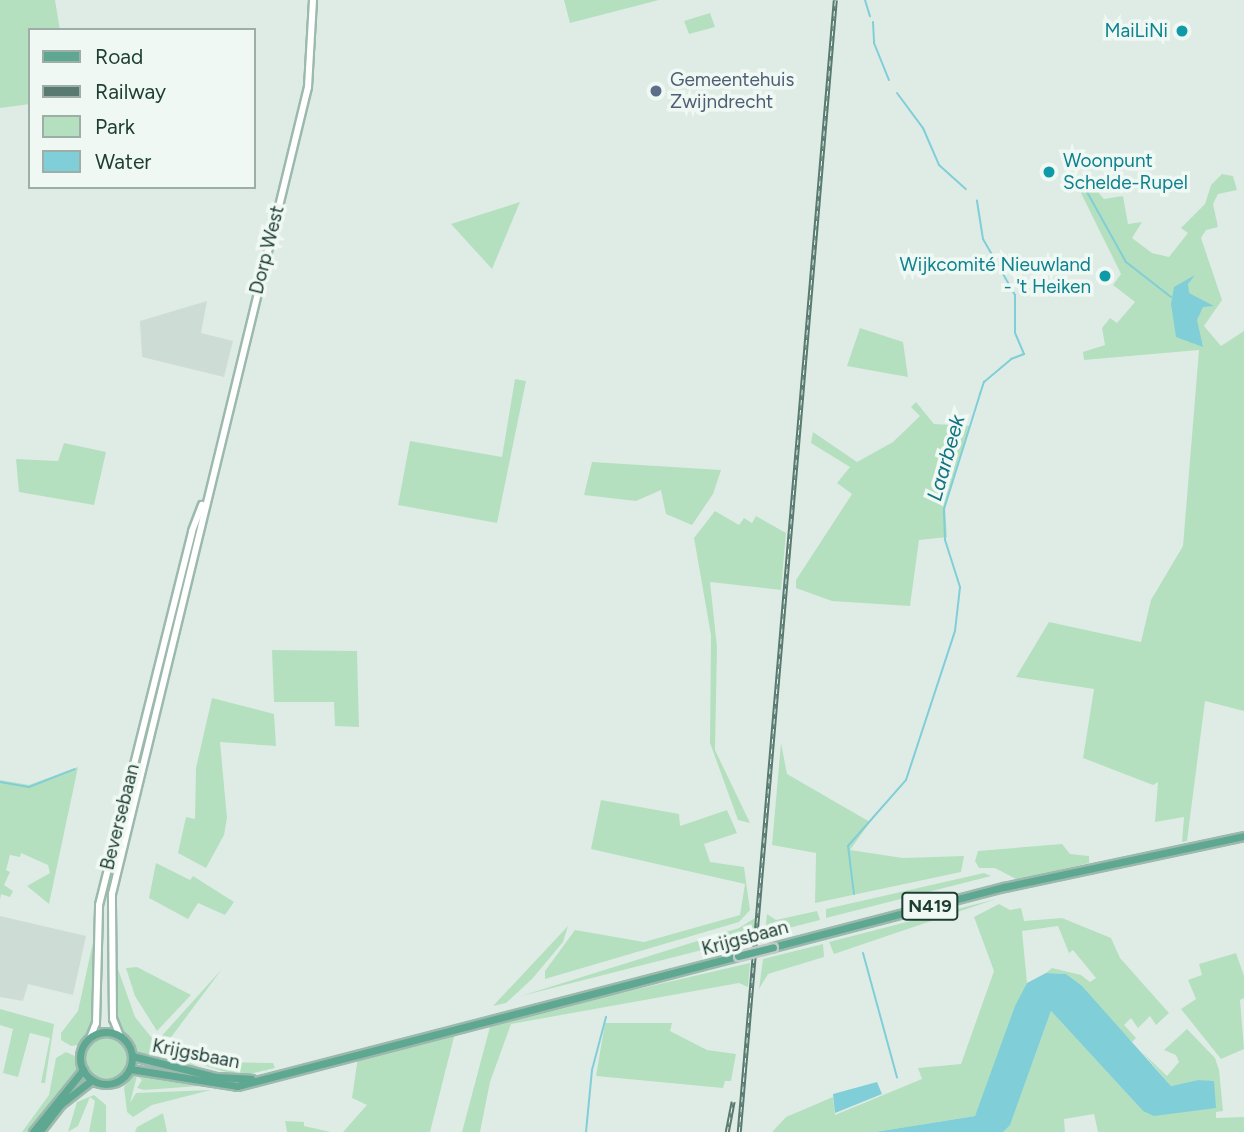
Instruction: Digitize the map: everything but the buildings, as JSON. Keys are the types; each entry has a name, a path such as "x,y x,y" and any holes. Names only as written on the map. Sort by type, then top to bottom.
{"main road":[{"name":"Dorp West","path":"185,601 205,497 309,79 313,0"},
{"name":"Dorp West","path":"176,599 192,531 205,497"},
{"name":"Beversebaan","path":"90,1038 96,1023 99,905 176,599"},
{"name":"Beversebaan","path":"120,1036 113,1019 112,894 185,601"},
{"name":"Krijgsbaan","path":"130,1069 230,1086 1004,887 1244,836"},
{"path":"104,1032 120,1036 132,1056 130,1069 112,1083 92,1080 83,1070 81,1052 90,1038 104,1032"},
{"name":"Krijgsbaan","path":"132,1056 216,1077 256,1080"},
{"path":"33,1132 83,1070"},
{"path":"39,1132 61,1104 92,1080"}],"shaded area":[{"path":"207,301 201,333 233,341 224,377 142,357 140,321"},
{"path":"0,916 86,936 73,995 28,984 23,1001 0,997"}],"green space":[{"path":"0,0 55,0 60,28 28,28 28,104 0,108"},
{"path":"564,0 659,0 570,23"},
{"path":"710,13 715,27 689,34 684,21"},
{"path":"1222,174 1233,176 1237,190 1218,194 1213,204 1218,227 1206,230 1201,238 1222,300 1204,326 1221,346 1244,331 1244,711 1205,701 1187,841 1182,842 1184,817 1155,822 1158,782 1153,785 1083,758 1094,689 1016,677 1049,622 1141,642 1151,600 1183,546 1199,350 1084,360 1083,352 1105,345 1102,328 1110,318 1117,323 1135,302 1113,285 1121,274 1075,181 1083,175 1104,199 1123,196 1128,224 1142,222 1132,238 1152,253 1169,257 1188,233 1181,228 1205,204 1211,185"},
{"path":"520,202 492,269 451,224"},
{"path":"860,328 903,342 908,377 847,366"},
{"path":"515,379 526,381 497,523 398,505 410,441 502,457"},
{"path":"916,402 934,424 970,426 945,507 947,537 919,540 910,606 832,601 796,588 796,580 852,494 837,483 850,467 811,443 813,432 857,462 893,442 920,416 911,407"},
{"path":"64,443 106,452 94,505 19,492 16,459 58,461"},
{"path":"592,462 721,470 713,494 692,525 666,514 661,490 636,501 584,495"},
{"path":"715,511 739,525 744,518 752,523 756,516 786,533 781,590 710,582 717,647 715,750 750,823 738,820 710,743 711,635 694,538"},
{"path":"272,650 357,651 359,727 335,726 334,702 274,702"},
{"path":"212,698 274,714 276,746 220,742 227,818 224,835 206,868 178,853 186,817 195,819 196,768"},
{"path":"781,743 787,774 870,822 850,850 903,858 964,856 961,872 815,903 816,853 772,845"},
{"path":"78,767 49,904 27,886 50,873 48,865 21,853 20,857 10,855 6,870 10,872 4,885 13,891 10,897 1,894 0,900 0,780 29,785"},
{"path":"601,800 679,814 680,826 727,810 737,833 704,844 710,862 744,867 750,910 739,922 545,979 545,971 575,930 644,942 740,915 745,884 591,849"},
{"path":"1062,844 1070,854 1089,856 1089,863 1018,880 995,868 979,868 975,861 978,851"},
{"path":"156,863 190,880 193,876 234,902 225,915 198,903 188,919 149,898"},
{"path":"984,873 991,876 826,918 826,909"},
{"path":"996,899 834,954 829,942"},
{"path":"999,904 1010,910 1021,908 1024,921 1062,918 1111,938 1120,958 1169,1013 1156,1025 1150,1016 1138,1028 1131,1018 1124,1025 1136,1038 1132,1042 1066,974 1046,973 1052,968 1081,975 1090,982 1096,978 1073,950 1069,953 1058,926 1022,931 1027,983 975,1116 875,1132 772,1132 786,1117 833,1097 835,1115 922,1079 918,1068 961,1064 994,971 974,917"},
{"path":"817,911 820,920 765,934 767,914 776,920"},
{"path":"755,918 753,937 521,996 739,928"},
{"path":"568,926 563,942 532,979 506,1003 493,1006"},
{"path":"93,942 94,1020 90,1033 79,1045 71,1046 61,1040 61,1033 78,1011"},
{"path":"823,944 824,957 768,974 759,989 763,959"},
{"path":"1236,953 1244,976 1244,998 1240,1000 1244,1049 1221,1059 1181,1009 1196,999 1188,980 1202,975 1199,964"},
{"path":"114,958 135,1017 160,1048 207,1071 140,1056 133,1040 118,1026"},
{"path":"750,963 748,987 739,983 511,1024 490,1082 480,1132 462,1132 491,1023"},
{"path":"137,967 191,995 157,1031 135,996 126,968"},
{"path":"222,969 169,1040 217,1062 273,1063 275,1068 245,1075 222,1071 185,1059 158,1040"},
{"path":"0,1009 54,1024 45,1083 41,1083 50,1038 30,1033 18,1077 3,1073 13,1029 0,1025"},
{"path":"1051,1011 1143,1111 1214,1092 1213,1082 1198,1080 1171,1086 1142,1052 1167,1076 1179,1062 1176,1055 1164,1050 1187,1029 1215,1058 1219,1070 1223,1111 1216,1112 1216,1118 1244,1117 1244,1132 1098,1132 1094,1114 1064,1119 1065,1132 1003,1132 1010,1124"},
{"path":"605,1023 672,1023 670,1031 707,1050 736,1054 731,1081 725,1081 723,1088 596,1076"},
{"path":"455,1033 430,1132 343,1132 367,1105 352,1098 358,1057"},
{"path":"106,1036 122,1042 128,1058 122,1074 106,1080 90,1074 84,1058 90,1042"},
{"path":"66,1052 75,1056 79,1069 30,1132 22,1132 49,1095 56,1058"},
{"path":"136,1073 213,1085 144,1090 137,1088 142,1080 137,1076 130,1103 136,1093 211,1090 152,1105 133,1117 127,1112 124,1087"},
{"path":"94,1095 106,1105 106,1132 89,1132 95,1101 90,1097 78,1126 68,1132 77,1102"},
{"path":"163,1113 167,1132 135,1132 137,1127"},
{"path":"285,1121 304,1122 304,1126 331,1132 287,1132"}],"water":[{"path":"1195,275 1188,284 1189,293 1214,306 1203,307 1197,320 1203,347 1176,337 1171,304 1174,287"},
{"path":"1046,973 1066,974 1082,986 1171,1086 1198,1080 1214,1081 1216,1108 1154,1116 1143,1111 1051,1011 1010,1125 1003,1132 875,1132 975,1116 1015,1006 1027,983"},
{"path":"877,1082 882,1094 835,1113 833,1094"}],"waterway":[{"name":"Laarbeek","path":"865,0 870,16"},
{"name":"Laarbeek","path":"873,22 874,43 889,80"},
{"name":"Laarbeek","path":"897,93 923,128 939,165 966,189"},
{"path":"1087,192 1126,262 1171,297"},
{"name":"Laarbeek","path":"854,894 848,846 906,780 955,631 960,587 945,540 944,509 980,394 984,382 1011,359 1024,354 1015,333 1015,295 983,239 977,200"},
{"path":"0,782 29,787 75,769"},
{"name":"Laarbeek","path":"863,953 897,1077"},
{"path":"586,1132 592,1070 606,1017"}],"railway":[{"path":"739,1132 835,0"},
{"path":"727,1132 733,1102"}],"place":[{"name":"MaiLiNi","path":"1182,31"},
{"name":"Gemeentehuis Zwijndrecht","path":"656,91"},
{"name":"Woonpunt Schelde-Rupel","path":"1049,172"},
{"name":"Wijkcomité Nieuwland - 't Heiken","path":"1105,276"}]}
